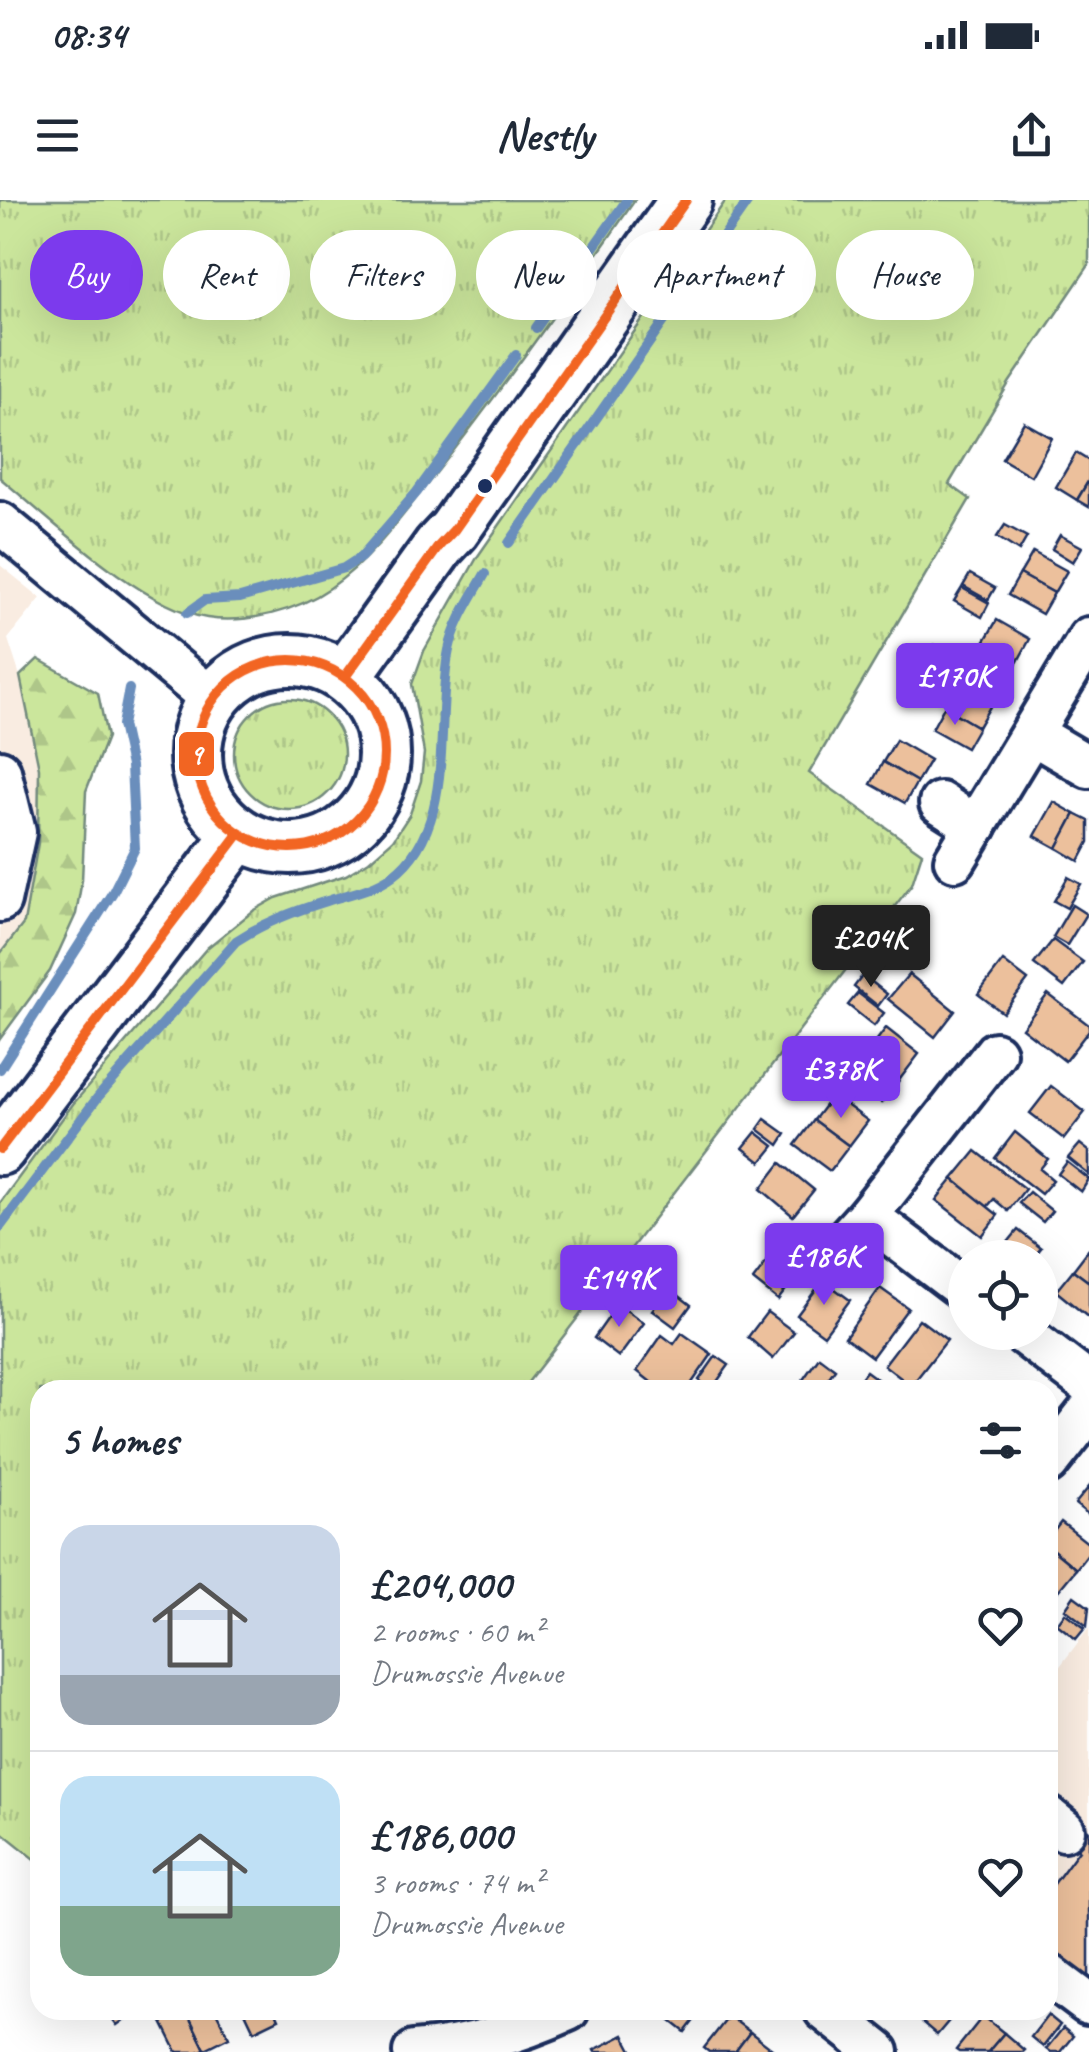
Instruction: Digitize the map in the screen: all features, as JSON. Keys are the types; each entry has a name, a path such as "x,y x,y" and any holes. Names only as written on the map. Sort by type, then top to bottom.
{"main road":[{"path":"345,677 454,530 686,200"},
{"path":"289,659 318,664 345,677 366,698 382,737 381,780 368,806 348,828 323,842 280,847 239,834 216,813 201,787 195,757 199,726 212,699 233,678 260,664 289,659"},
{"path":"0,1149 239,834"}],"street":[{"path":"0,523 212,699"},
{"path":"954,860 1089,638"},
{"path":"1033,734 1089,767"},
{"path":"0,770 15,832 0,901"},
{"path":"940,803 976,826"},
{"path":"838,1248 983,1096 995,1054"},
{"path":"867,1216 948,1277"},
{"path":"1044,1350 1089,1384"},
{"path":"1058,1451 1089,1411"},
{"path":"1058,1982 1088,2004"},
{"path":"414,2052 457,2048 513,2034 545,2020"},
{"path":"838,2020 878,2052"}],"shaded area":[{"path":"0,565 41,598 8,639 20,676 39,768 38,843 24,923 0,954"},
{"path":"1089,1628 1089,2023 1058,1999 1058,1669"}],"green space":[{"path":"0,200 635,200 597,254 597,230 476,230 476,320 550,320 373,551 330,588 302,603 271,614 238,619 207,618 182,611 154,598 98,560 0,478"},
{"path":"726,200 1089,200 1089,265 1009,383 949,484 970,499 809,773 922,853 912,884 530,1380 30,1380 30,1855 0,1831 0,1203 73,1104 207,948 253,911 276,898 346,875 393,840 410,814 421,781 424,753 412,684 424,651 478,556 642,320 816,320 816,230 705,230"},
{"path":"38,659 98,693 107,737 86,791 82,880 76,914 50,971 0,1039 0,954 24,923 38,843 39,768 20,676"},
{"path":"289,699 310,703 328,715 340,733 344,754 340,775 328,793 310,805 289,809 268,805 250,793 238,775 234,754 238,733 250,715 268,703"}],"building":[{"path":"1024,422 1052,438 1031,476 1002,459"},
{"path":"1076,453 1089,461 1089,480 1077,500 1056,487"},
{"path":"1089,480 1089,507 1077,500"},
{"path":"1005,525 1027,537 1019,551 997,537"},
{"path":"1060,535 1082,547 1073,562 1052,549"},
{"path":"1033,552 1067,571 1054,593 1020,574"},
{"path":"970,574 995,588 988,600 963,586"},
{"path":"1020,574 1054,593 1042,614 1008,595"},
{"path":"962,588 989,603 982,617 954,601"},
{"path":"997,620 1030,639 1018,661 984,642"},
{"path":"984,642 1018,661 1005,682 972,663"},
{"path":"935,645 958,658 951,669 928,656"},
{"path":"925,656 953,671 946,685 918,669"},
{"path":"957,685 991,705 978,727 944,707"},
{"path":"944,707 978,727 966,748 932,729"},
{"path":"896,740 930,760 917,782 883,762"},
{"path":"883,762 917,782 905,803 871,784"},
{"path":"1054,802 1075,814 1057,848 1035,836"},
{"path":"1075,814 1089,821 1089,842 1079,861 1057,848"},
{"path":"1068,877 1081,884 1067,908 1054,901"},
{"path":"1072,905 1086,914 1067,945 1053,937"},
{"path":"1053,940 1083,962 1064,987 1034,964"},
{"path":"1003,961 1028,980 1003,1013 978,994"},
{"path":"909,974 955,1011 935,1037 888,999"},
{"path":"863,975 887,994 878,1006 854,987"},
{"path":"858,993 884,1013 874,1026 848,1005"},
{"path":"1048,994 1089,1025 1065,1061 1022,1028"},
{"path":"886,1028 919,1054 900,1079 867,1053"},
{"path":"810,1043 838,1065 828,1077 801,1054"},
{"path":"867,1053 900,1079 882,1103 848,1077"},
{"path":"1051,1086 1085,1112 1064,1139 1030,1113"},
{"path":"833,1095 868,1121 849,1146 814,1120"},
{"path":"765,1119 786,1134 779,1145 758,1129"},
{"path":"814,1120 849,1146 830,1171 795,1145"},
{"path":"756,1132 774,1146 761,1162 743,1148"},
{"path":"1015,1132 1048,1159 1040,1169 1053,1180 1041,1194 995,1158"},
{"path":"1080,1144 1089,1151 1089,1175 1068,1158"},
{"path":"976,1151 1025,1189 1008,1211 994,1199 987,1207 953,1179"},
{"path":"1067,1162 1089,1179 1081,1192 1058,1174"},
{"path":"781,1163 814,1190 793,1216 761,1189"},
{"path":"953,1179 998,1215 982,1236 936,1200"},
{"path":"1029,1192 1052,1211 1043,1222 1019,1203"},
{"path":"1018,1230 1031,1240 1010,1240"},
{"path":"778,1247 804,1266 778,1300 753,1280"},
{"path":"1089,1249 1089,1282 1073,1270"},
{"path":"1073,1270 1089,1282 1089,1318 1058,1293"},
{"path":"823,1280 850,1300 824,1335 797,1315"},
{"path":"669,1288 691,1305 675,1327 652,1310"},
{"path":"880,1288 908,1308 872,1357 845,1337"},
{"path":"618,1304 644,1323 619,1357 594,1338"},
{"path":"767,1312 794,1332 773,1359 748,1337"},
{"path":"919,1319 947,1340 916,1380 903,1380 884,1365"},
{"path":"682,1333 712,1354 694,1380 648,1380 637,1371 662,1335 674,1344"},
{"path":"716,1356 729,1365 718,1380 699,1380"},
{"path":"819,1357 835,1369 827,1380 803,1380"},
{"path":"866,1371 878,1380 859,1380"},
{"path":"1089,1487 1089,1515 1075,1504"},
{"path":"1061,1522 1089,1544 1089,1552 1076,1569 1058,1554"},
{"path":"1058,1554 1076,1569 1058,1591"},
{"path":"1074,1596 1089,1607 1087,1626 1065,1609"},
{"path":"1065,1613 1085,1628 1076,1639 1058,1623"},
{"path":"1088,1830 1089,1992 1058,1969 1058,1878 1079,1850 1075,1847"},
{"path":"191,2020 205,2049 177,2052 162,2022"},
{"path":"191,2020 220,2020 229,2037 205,2049"},
{"path":"249,2020 277,2020 254,2031"},
{"path":"670,2020 694,2020 685,2032"},
{"path":"726,2020 734,2020 750,2032 735,2052 709,2052 704,2048"},
{"path":"920,2020 950,2020 937,2035"},
{"path":"980,2020 988,2020 1004,2033 988,2052 956,2050"},
{"path":"1044,2020 1060,2025 1043,2047 1031,2037"},
{"path":"1063,2028 1073,2036 1060,2052 1050,2052 1046,2049"},
{"path":"750,2032 772,2049 770,2052 735,2052"},
{"path":"1004,2033 1024,2050 988,2052"},
{"path":"624,2035 633,2052 595,2052 594,2050"}],"waterway":[{"path":"536,328 627,200"},
{"path":"509,543 749,200"},
{"path":"187,613 205,600 240,598 344,568 361,557 417,492 516,355"},
{"path":"0,1227 98,1097 236,941 292,913 377,884 392,876 413,855 427,830 435,802 449,650 459,620 485,574"},
{"path":"0,1069 113,892 135,848 131,766 122,725 129,689"}],"transit line":[{"name":"9","path":"345,677 454,530 686,200"},
{"name":"9","path":"290,660 326,667 356,688 377,718 384,754 377,790 356,820 326,841 290,848 254,841 224,820 203,790 196,754 203,718 224,688 254,667 290,660"},
{"name":"9","path":"0,1149 239,834"}]}
